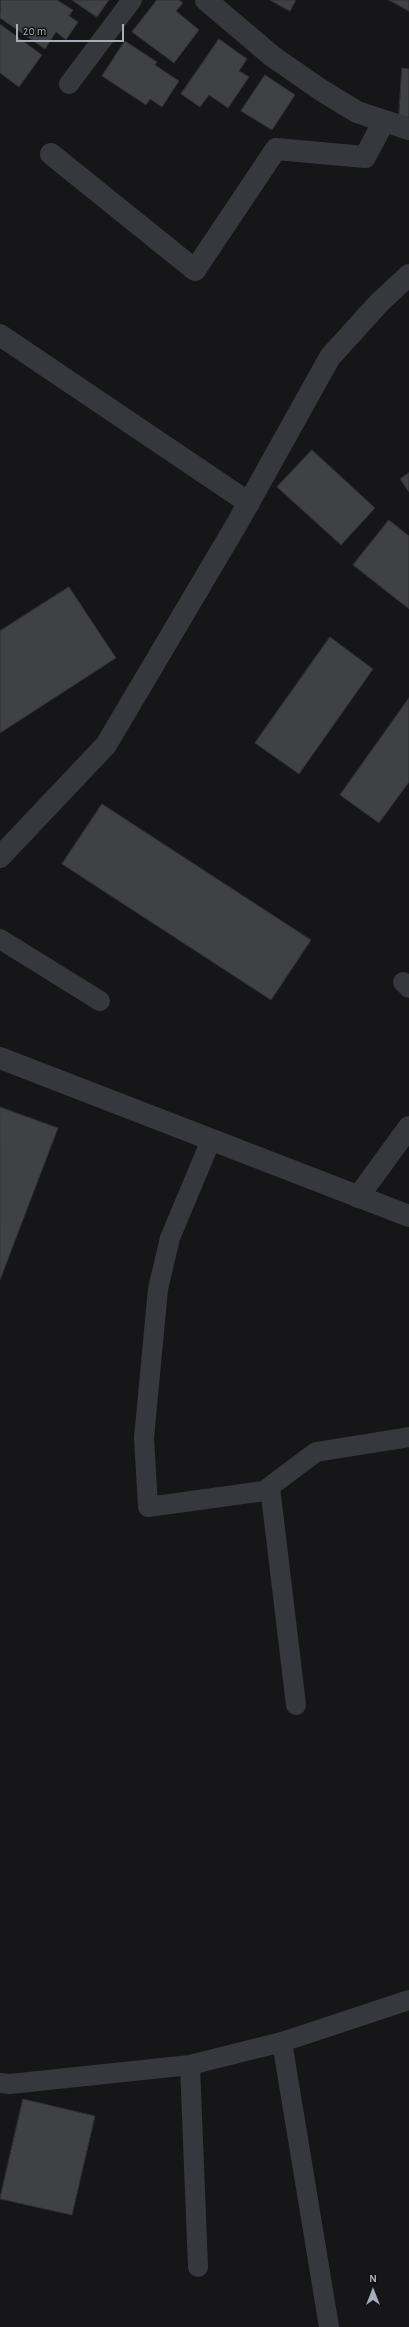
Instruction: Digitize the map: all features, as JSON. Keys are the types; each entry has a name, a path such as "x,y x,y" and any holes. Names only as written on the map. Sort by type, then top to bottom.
{"street":[{"path":"206,0 272,56 321,90 357,112 409,129"},
{"path":"51,154 194,270 276,149 365,157 384,121"},
{"path":"0,857 106,744 249,503 330,357 379,303 409,275"},
{"path":"0,335 249,503"},
{"path":"0,1058 409,1216"},
{"path":"358,1197 409,1127"}],"lane":[{"path":"69,84 132,0"},
{"path":"0,939 100,1001"},
{"path":"211,1140 170,1238 158,1289 144,1438 148,1507 264,1491 316,1452 409,1437"},
{"path":"270,1486 296,1705"},
{"path":"0,2083 10,2084 190,2065 282,2042 409,2000"},
{"path":"282,2042 328,2327"},
{"path":"190,2065 198,2267"}],"building":[{"path":"1,0 57,0 73,10 69,16 78,22 66,40 56,32 45,49 0,18"},
{"path":"72,0 109,0 97,17"},
{"path":"157,0 179,0 183,3 176,11 199,30 174,63 132,32"},
{"path":"270,0 296,0 290,11"},
{"path":"389,0 409,0 409,11"},
{"path":"0,24 42,55 19,87 0,73"},
{"path":"219,39 247,59 239,71 249,77 228,108 209,95 200,107 181,94"},
{"path":"125,41 157,62 155,65 179,81 162,107 150,99 146,105 102,76"},
{"path":"402,68 409,69 409,117 399,117"},
{"path":"265,75 295,95 272,130 241,111"},
{"path":"312,450 375,508 341,545 277,487"},
{"path":"409,473 409,492 400,479"},
{"path":"389,520 409,536 409,609 353,565"},
{"path":"69,587 116,658 0,733 0,631"},
{"path":"330,637 373,669 299,774 255,743"},
{"path":"409,698 409,782 379,823 340,795"},
{"path":"102,804 311,940 271,1000 62,864"},
{"path":"0,1107 58,1128 0,1280"},
{"path":"23,2099 95,2116 72,2215 0,2199"}]}
